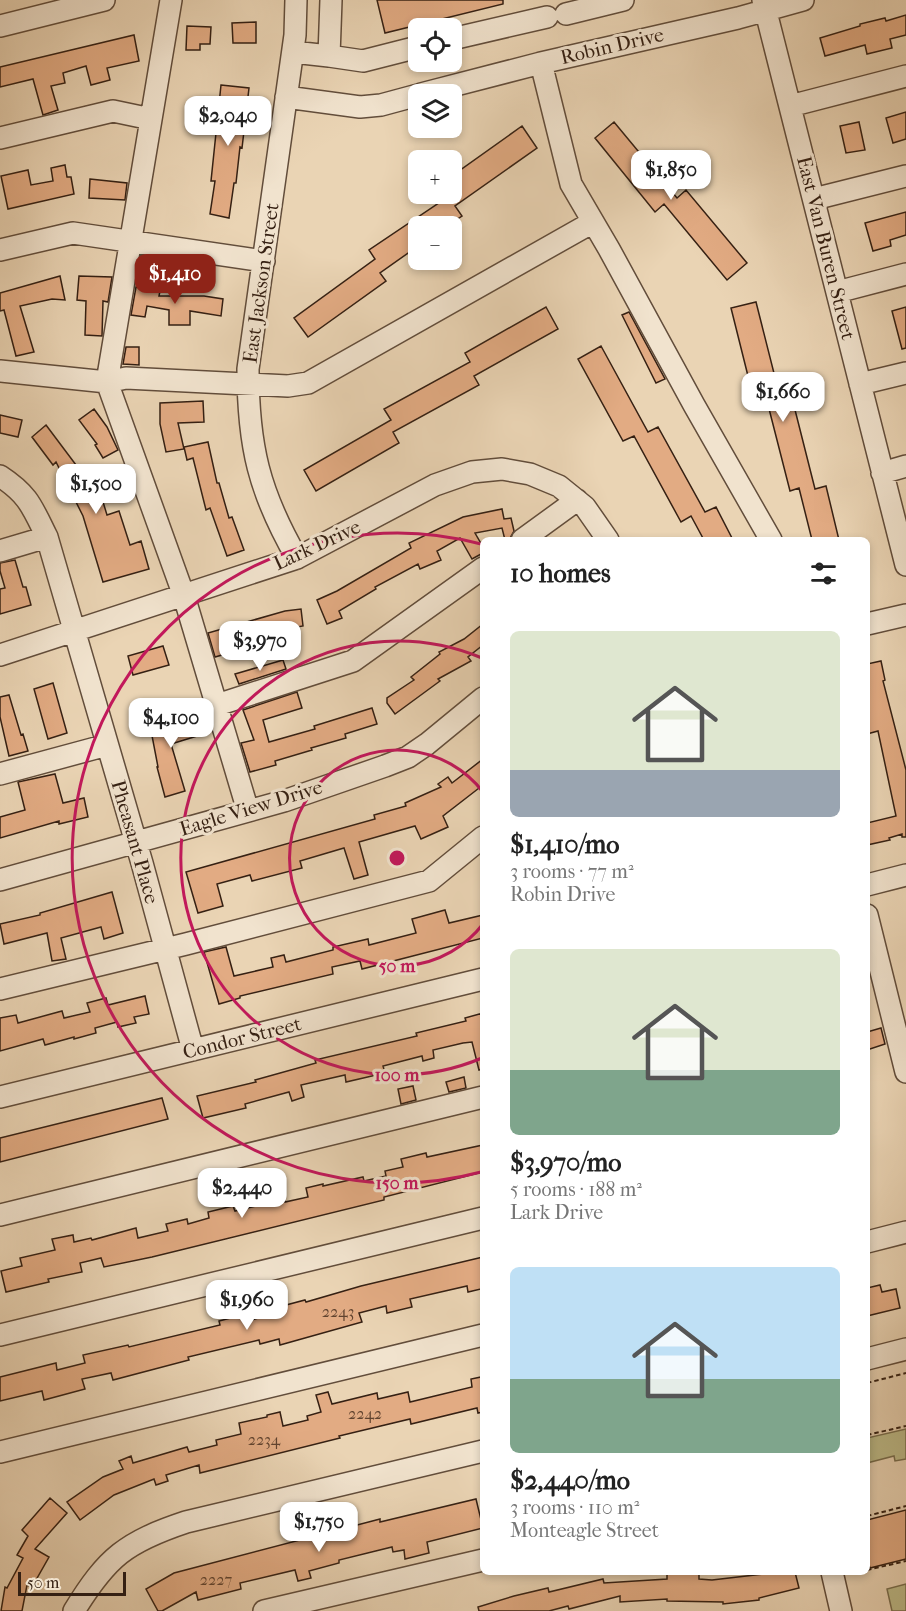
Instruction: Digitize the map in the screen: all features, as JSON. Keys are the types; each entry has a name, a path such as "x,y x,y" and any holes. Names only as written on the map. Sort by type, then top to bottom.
{"street":[{"path":"0,26 104,0"},
{"path":"171,0 107,382 184,596 248,811"},
{"name":"East Jackson Street","path":"296,0 296,35 248,369 248,384 249,414 262,487 277,523 297,558"},
{"path":"329,56 331,0"},
{"path":"462,37 623,0"},
{"name":"Robin Drive","path":"462,84 765,5 803,0"},
{"name":"East Van Buren Street","path":"765,5 906,564"},
{"path":"293,52 363,60 408,49"},
{"path":"541,63 571,184 769,537"},
{"path":"790,106 906,76"},
{"name":"Robin Drive","path":"286,97 360,107 381,105 408,98"},
{"path":"0,138 113,111 151,119"},
{"path":"814,199 906,176"},
{"path":"0,371 107,382 126,378 288,386 308,383 593,222"},
{"path":"0,250 72,233 264,261"},
{"path":"837,291 906,273"},
{"path":"860,384 906,373"},
{"path":"882,472 906,466"},
{"name":"Lark Drive","path":"0,655 297,558 435,485 472,472 502,470 530,474 559,486 585,507 606,537"},
{"name":"Pheasant Place","path":"0,476 14,485 32,505 47,537 76,632 193,1050"},
{"path":"526,537 577,500"},
{"path":"0,551 47,537"},
{"path":"217,705 352,661 480,570"},
{"path":"870,623 906,615"},
{"name":"Eagle View Drive","path":"0,880 284,801 408,757 480,700"},
{"path":"0,774 107,745"},
{"path":"0,989 429,881 480,839"},
{"path":"870,884 906,875"},
{"path":"870,927 906,1072"},
{"name":"Condor Street","path":"0,1096 480,980"},
{"path":"0,1215 480,1098"},
{"path":"0,1335 480,1219"},
{"path":"870,1241 906,1232"},
{"path":"0,1452 480,1336"},
{"path":"870,1358 906,1349"},
{"path":"74,1611 95,1578 113,1559 131,1545 154,1533 186,1522 480,1452"},
{"path":"264,1611 480,1561"},
{"path":"833,1575 841,1611"}],"path":[{"path":"870,1382 906,1373"},
{"path":"870,1434 906,1426"},
{"path":"870,1515 906,1506"},
{"path":"870,1567 906,1560"}],"shaded area":[{"path":"906,1429 906,1459 895,1461 894,1456 870,1462 870,1437"},
{"path":"906,1584 906,1611 892,1611 887,1589"}],"building":[{"path":"377,0 503,0 503,4 446,18 408,18 408,27 385,33"},
{"path":"906,15 906,35 890,39 892,48 867,54 865,45 825,56 820,38 860,26 860,24 885,18 886,21"},
{"path":"256,22 256,43 233,43 232,23"},
{"path":"187,26 211,27 210,44 200,44 200,50 186,50"},
{"path":"134,35 139,61 107,68 110,80 91,85 86,66 63,73 65,83 51,86 58,110 43,115 33,79 0,87 0,67"},
{"path":"221,85 249,88 242,148 240,147 229,218 210,214 215,181 211,181"},
{"path":"906,112 906,139 893,143 886,118"},
{"path":"614,122 677,198 686,190 747,263 727,280 664,204 655,212 595,138"},
{"path":"859,122 865,150 846,153 840,126"},
{"path":"522,126 537,148 462,201 462,169"},
{"path":"65,165 67,177 71,177 74,194 8,209 1,176 28,170 31,185 53,181 51,168"},
{"path":"90,179 127,183 125,200 89,198"},
{"path":"437,204 458,204 455,206 462,216 419,216"},
{"path":"906,212 906,235 890,240 891,246 873,251 865,223"},
{"path":"408,224 408,253 380,273 386,281 308,337 294,318 375,259 369,250"},
{"path":"60,276 65,300 52,299 20,306 34,352 16,356 4,310 0,311 0,293"},
{"path":"79,276 112,277 108,302 103,301 102,336 85,335 86,301 77,300"},
{"path":"136,287 160,291 159,296 204,296 223,299 221,316 190,311 190,325 169,325 169,310 147,306 145,317 131,315"},
{"path":"756,302 780,397 791,394 815,489 826,486 838,537 811,537 799,488 790,491 766,397 754,400 731,308"},
{"path":"546,307 558,329 474,376 479,385 393,432 399,443 316,491 304,470 391,420 384,409 470,362 465,353"},
{"path":"906,307 906,348 902,349 892,311"},
{"path":"629,312 665,379 656,383 622,315"},
{"path":"601,346 648,432 658,427 705,512 716,507 731,537 702,537 691,516 681,522 634,436 623,441 578,359"},
{"path":"126,347 139,347 139,365 123,364"},
{"path":"203,401 204,422 178,423 184,449 166,452 160,424 160,403"},
{"path":"94,409 107,427 118,450 103,458 95,445 97,444 79,420"},
{"path":"0,415 22,420 18,437 0,433"},
{"path":"46,425 82,473 89,469 101,492 107,515 119,511 130,545 141,541 149,569 103,582 83,516 56,462 53,465 32,437"},
{"path":"208,442 217,483 219,483 229,518 232,517 244,550 227,556 210,508 206,510 193,458 187,460 184,447"},
{"path":"502,509 504,519 511,518 514,531 511,537 504,537 502,528 475,533 480,542 480,555 472,559 460,538 437,551 441,560 420,569 418,564 375,587 376,589 339,611 342,618 327,624 317,600 337,591 411,548 409,543 463,517"},
{"path":"15,560 31,605 0,614 0,589 5,588 0,563"},
{"path":"301,609 303,626 269,632 271,641 215,657 208,633 285,611"},
{"path":"480,626 480,647 468,657 471,661 438,679 440,681 395,714 387,703 387,698 414,680 411,677 440,654 439,652 464,639"},
{"path":"163,646 169,665 133,675 128,656"},
{"path":"283,660 286,669 239,684 235,674"},
{"path":"881,661 885,680 883,681 906,770 906,837 902,837 902,834 889,838 890,840 870,844 870,822 896,816 878,731 870,733 870,663"},
{"path":"53,683 67,733 48,739 34,689"},
{"path":"297,692 302,708 263,720 269,742 315,729 314,726 372,708 377,724 345,734 346,738 275,761 276,765 250,772 241,743 254,740 243,710"},
{"path":"9,695 28,751 9,756 0,717 0,697"},
{"path":"180,714 183,727 203,721 207,733 171,744 185,791 165,797 149,720"},
{"path":"480,761 480,787 443,816 448,827 421,839 415,826 359,842 368,875 354,879 344,848 300,861 302,868 252,881 250,875 217,884 223,906 198,913 186,872 375,819 374,815 406,806 405,803 441,787 438,784 448,777 452,783"},
{"path":"55,774 63,803 84,798 88,817 59,824 59,821 0,838 0,817 25,810 18,782"},
{"path":"112,892 123,933 104,939 101,927 61,938 66,959 52,961 47,933 4,944 0,924 40,915 40,913"},
{"path":"445,910 449,923 480,916 480,939 362,969 360,961 332,967 333,974 240,996 240,998 219,1004 204,952 226,947 234,976 273,967 271,958 284,955 286,962 368,939 369,945 416,933 412,919"},
{"path":"145,996 149,1014 134,1017 136,1023 118,1027 117,1022 95,1028 96,1033 74,1039 74,1037 45,1045 43,1039 0,1051 0,1018 16,1015 18,1023 62,1011 64,1018 90,1012 87,1003 106,998 108,1005"},
{"path":"480,1014 480,1070 472,1042 463,1043 433,1050 434,1058 423,1061 422,1056 383,1066 385,1073 346,1082 345,1075 301,1085 304,1097 292,1101 289,1092 245,1104 246,1108 203,1118 197,1096 256,1082 255,1080 316,1063 315,1060 417,1036 416,1033 466,1021 465,1018"},
{"path":"881,1028 885,1044 870,1049 870,1031"},
{"path":"464,1077 466,1088 449,1092 446,1082"},
{"path":"413,1086 416,1100 401,1104 398,1089"},
{"path":"162,1098 168,1119 0,1162 0,1138"},
{"path":"480,1146 480,1173 384,1197 384,1200 152,1257 104,1267 101,1258 80,1263 82,1272 48,1279 49,1282 6,1292 1,1271 22,1266 20,1258 55,1250 52,1239 73,1235 74,1242 91,1238 92,1240 136,1228 138,1238 168,1231 166,1224 187,1219 188,1224 209,1218 208,1212 233,1206 235,1211 284,1199 285,1202 308,1197 306,1188 363,1177 364,1181 386,1176 385,1171 403,1167 401,1159 426,1153 427,1157"},
{"path":"480,1258 480,1289 468,1292 467,1286 410,1299 412,1307 387,1313 386,1306 359,1313 362,1322 280,1345 279,1339 260,1344 259,1340 188,1357 189,1360 113,1380 111,1373 82,1379 85,1389 44,1400 42,1391 0,1401 0,1377 56,1363 57,1370 85,1363 83,1355 128,1345 129,1347 220,1325 219,1321 242,1315 244,1322 273,1314 271,1309 305,1300 306,1302 361,1286"},
{"path":"880,1285 882,1292 896,1289 900,1308 870,1315 870,1287"},
{"path":"480,1377 480,1413 478,1413 477,1408 411,1424 410,1419 200,1473 199,1465 166,1475 168,1481 156,1485 154,1479 114,1495 80,1520 67,1502 103,1477 123,1469 119,1461 131,1456 133,1463 187,1447 189,1452 217,1445 216,1440 241,1434 239,1423 280,1412 283,1426 308,1420 307,1416 321,1412 316,1395 328,1392 332,1404 377,1393 378,1399 408,1392 410,1402 472,1387 471,1379"},
{"path":"50,1498 67,1513 35,1549 49,1557 32,1587 27,1585 22,1611 1,1611 5,1587 7,1588 23,1558 17,1555 28,1536 22,1530"},
{"path":"476,1499 480,1529 427,1542 429,1553 405,1559 404,1550 393,1552 392,1547 339,1560 339,1563 309,1571 311,1578 298,1581 295,1570 240,1583 241,1589 198,1600 196,1592 162,1611 158,1611 146,1589 174,1573 380,1519 380,1522"},
{"path":"906,1510 906,1559 870,1568 870,1519"},
{"path":"667,1575 699,1575 699,1579 712,1580 754,1575 796,1575 799,1588 759,1598 759,1600 723,1604 723,1602 667,1601 667,1599 620,1602 620,1596 569,1609 568,1606 549,1611 479,1611 478,1607 548,1588 549,1592 603,1579 604,1583 667,1579"}]}
